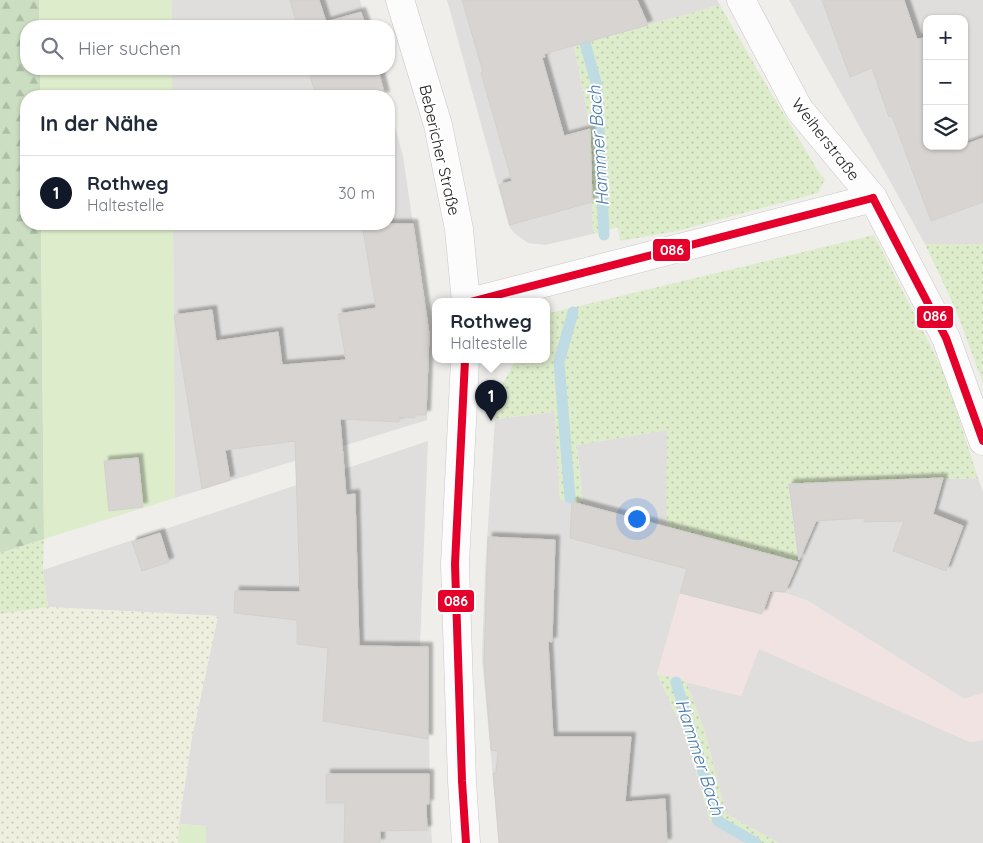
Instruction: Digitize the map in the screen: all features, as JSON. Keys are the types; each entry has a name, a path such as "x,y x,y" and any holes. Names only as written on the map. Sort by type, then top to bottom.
{"street":[{"name":"Bebericher Straße","path":"400,0 438,125 458,229 466,298"},
{"name":"Weiherstraße","path":"741,0 799,109 873,198 946,338 983,441"},
{"path":"486,298 873,198"},
{"path":"465,363 456,564 462,781 466,843"}],"shaded area":[{"path":"171,0 360,0 365,20 172,20"},
{"path":"447,0 565,0 590,128 593,234 545,245 528,243 514,233 509,226"},
{"path":"583,0 717,0 720,5 593,40"},
{"path":"789,0 983,0 983,244 925,244"},
{"path":"172,75 381,75 384,90 172,90"},
{"path":"395,127 403,156 429,333 427,420 175,498 173,230 395,230"},
{"path":"555,412 560,498 583,504 577,445 667,430 798,561 788,484 978,478 983,492 983,693 964,699 808,601 785,593 770,592 763,614 681,593 657,674 687,738 710,821 746,843 499,843 482,659 485,571 495,419"},
{"path":"428,441 420,646 428,647 432,843 206,843 206,826 179,824 192,737 218,616 48,607 43,570"},
{"path":"770,592 785,593 808,601 964,699 983,693 983,740 970,742 759,649 741,696 657,674 680,593 762,614"},
{"path":"758,648 970,742 983,740 983,843 779,843 726,814 705,732 686,682 741,696"}],"green space":[{"path":"0,0 39,0 39,20 20,20 20,75 40,75 40,90 20,90 20,230 41,230 44,539 0,553"},
{"path":"39,0 171,0 172,20 39,20"},
{"path":"565,0 593,40 720,5 820,174 825,179 818,193 677,231 620,241 618,227 593,234 590,128"},
{"path":"40,75 172,75 172,90 40,90"},
{"path":"41,230 173,230 175,498 44,539"},
{"path":"874,235 944,372 978,478 788,484 798,562 666,526 667,430 577,445 583,505 560,499 554,412 495,419 497,394 514,363 550,363 550,313"},
{"path":"925,244 983,244 983,383 956,310"},
{"path":"44,539 43,570 48,607 0,614 0,553"},
{"path":"49,607 218,616 192,737 178,843 0,843 0,614"},
{"path":"657,674 686,681 705,732 726,814 779,843 746,843 710,821 687,738"},
{"path":"179,824 206,826 206,843 178,843"}],"building":[{"path":"290,0 319,0 325,20 295,20"},
{"path":"462,0 637,0 648,25 544,54 545,57 542,58 564,136 590,129 592,202 510,225 499,185 512,181"},
{"path":"822,0 904,0 917,39 923,38 923,150 968,150 968,144 983,138 983,202 931,221 892,116 889,117 872,68 850,77"},
{"path":"361,12 364,20 333,20"},
{"path":"310,75 380,75 383,90 314,90"},
{"path":"395,224 413,224 429,334 426,415 415,415 415,418 399,417 399,422 340,419 346,495 355,494 359,646 428,647 428,739 323,721 328,648 297,644 297,620 234,613 235,591 300,592 295,441 225,450 230,480 202,489 174,315 212,310 216,341 278,332 282,365 346,360 338,314 376,308 363,230 395,230"},
{"path":"138,458 143,507 109,511 104,461"},
{"path":"943,478 933,514 963,526 946,571 893,551 904,521 864,522 864,518 816,521 799,560 789,484"},
{"path":"572,502 798,562 785,592 770,591 762,614 680,593 687,569 570,538"},
{"path":"160,533 169,562 142,571 132,542"},
{"path":"488,537 555,540 552,642 548,641 553,737 631,737 625,802 665,799 667,843 499,843 493,773 496,773 498,751 491,750 484,662"},
{"path":"326,774 429,774 429,804 426,804 427,830 380,831 380,843 344,843 345,803 326,803"}],"waterway":[{"name":"Hammer Bach","path":"573,0 597,86 604,235"},
{"name":"Hammer Bach","path":"570,498 559,362 573,312"},
{"name":"Hammer Bach","path":"676,682 718,821 756,843"}],"transit line":[{"name":"086","path":"873,198 946,338 983,441"},
{"name":"086","path":"486,298 873,198"},
{"name":"086","path":"465,363 455,564 462,781 466,843"}],"place":[{"name":"Rothweg","path":"491,421"}]}
